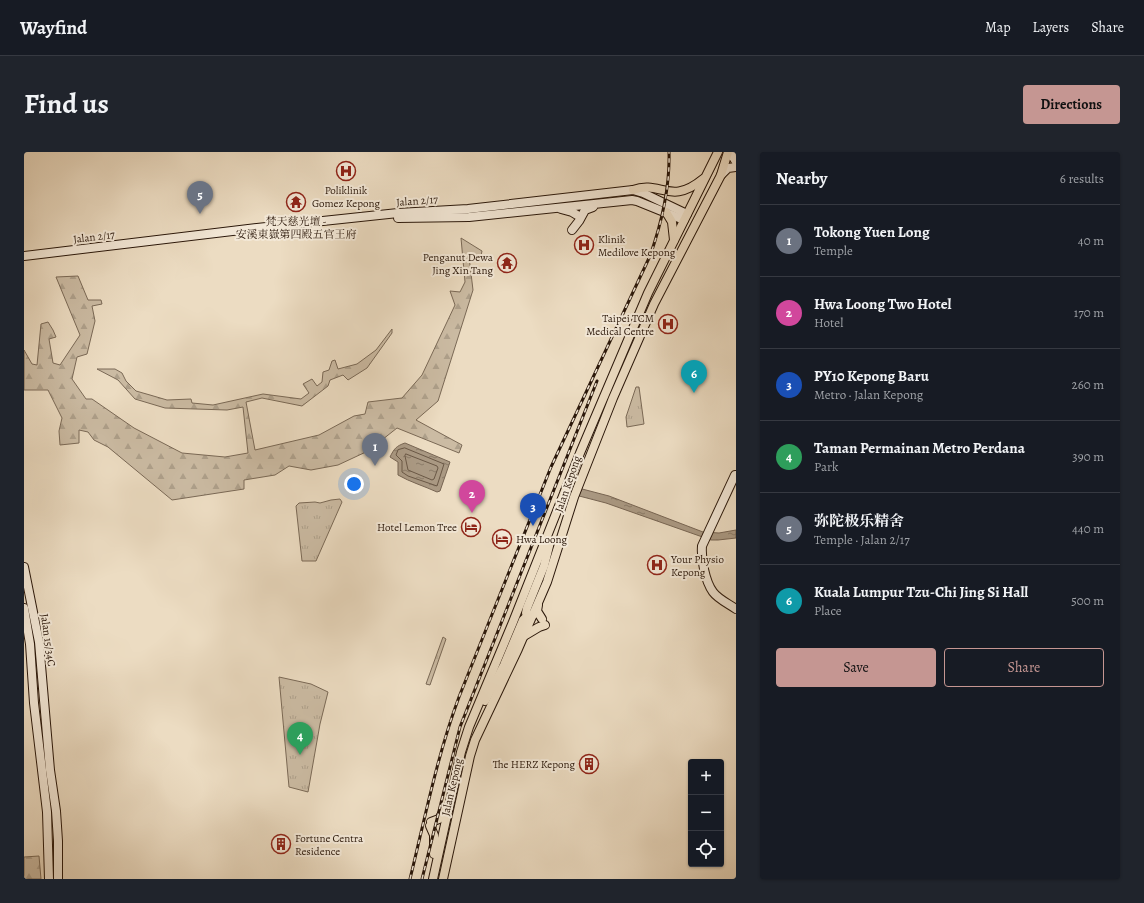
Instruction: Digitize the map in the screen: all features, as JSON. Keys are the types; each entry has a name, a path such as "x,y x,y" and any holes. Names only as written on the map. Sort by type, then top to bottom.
{"main road":[{"name":"Jalan Kepong","path":"432,879 461,752 469,727 648,293 674,240 687,218 718,152"},
{"name":"Jalan Kepong","path":"443,879 470,756 475,740 524,636 530,617 539,600 552,568 578,486 627,367 664,285 721,174 729,152"},
{"path":"633,190 648,188 677,193 689,189 705,178"},
{"path":"664,285 664,278 669,266 688,230 687,218 695,215 706,194 713,190"},
{"path":"666,212 672,222 674,240"},
{"path":"469,727 498,678 523,620 530,617 527,608 544,566 559,507"},
{"path":"524,636 544,622 537,610 539,600"},
{"path":"432,879 435,840 430,824 439,820 452,794"}],"street":[{"path":"729,152 736,162"},
{"path":"721,174 728,168 736,167"},
{"name":"Jalan 2/17","path":"24,256 398,213 468,209 633,190 643,193 687,218"},
{"name":"Jalan 2/17","path":"24,260 399,218 469,217 637,200 666,212 687,218"},
{"path":"572,230 585,210 599,206 603,203"},
{"path":"556,208 572,212 577,215"},
{"path":"735,475 704,543 702,552 707,581 714,593 736,609"},
{"name":"Jalan 15/34C","path":"24,567 39,642 50,770 56,811 58,879"},
{"name":"Jalan 15/34C","path":"24,608 30,644 34,703 46,812 50,879"}],"green space":[{"path":"461,238 482,251 480,260 469,257 473,290 438,401 416,420 462,445 459,453 397,428 368,451 338,465 311,470 289,466 275,475 244,480 244,489 172,500 108,447 94,440 88,432 79,430 79,443 60,445 59,431 62,418 48,390 24,390 24,350 32,364 37,365 41,324 48,322 53,330 56,337 49,339 53,363 60,365 80,335 56,277 78,276 88,300 101,300 102,304 92,306 95,321 87,354 77,357 72,379 86,399 92,399 134,428 182,453 225,457 248,453 243,407 227,410 165,408 135,399 118,380 97,369 115,369 122,373 126,381 136,391 167,400 191,399 192,403 213,405 263,394 301,399 309,393 303,384 312,379 317,386 322,382 323,372 329,370 332,361 335,360 338,369 357,364 376,350 392,329 392,333 367,368 348,380 343,375 330,380 328,386 302,406 262,398 246,402 255,450 319,435 354,416 365,414 368,402 402,398 422,375 455,305 450,291 460,292 465,282"},
{"path":"636,387 639,387 644,424 627,427 626,417"},
{"path":"340,499 342,502 316,561 302,561 296,506 299,503 320,503"},
{"path":"443,637 446,639 430,685 426,684"},
{"path":"279,677 311,684 328,692 320,724 308,792 289,787"},
{"path":"39,856 41,879 24,879 24,857"}],"water":[{"path":"405,443 450,462 440,491 437,492 398,475 398,462 390,457 399,445"},
{"path":"563,484 609,496 703,532 719,533 736,530 736,538 711,540 606,503 560,491"}],"railway":[{"path":"410,879 438,764 459,697 551,467 650,256 667,192 669,152"},
{"path":"422,879 460,727 597,381"}],"place":[{"name":"Poliklinik Gomez Kepong","path":"346,171"},
{"name":"梵天慈光壇 - 安溪東嶽第四殿五官王府","path":"296,202"},
{"name":"弥陀极乐精舍","path":"200,214"},
{"name":"Klinik Medilove Kepong","path":"584,245"},
{"name":"Penganut Dewa Jing Xin Tang","path":"507,263"},
{"name":"Taipei TCM Medical Centre","path":"668,324"},
{"name":"Kuala Lumpur Tzu-Chi Jing Si Hall","path":"694,393"},
{"name":"Tokong Yuen Long","path":"375,466"},
{"name":"Hwa Loong Two Hotel","path":"472,513"},
{"name":"PY10 Kepong Baru","path":"533,526"},
{"name":"Hotel Lemon Tree","path":"471,527"},
{"name":"Hwa Loong","path":"502,539"},
{"name":"Your Physio Kepong","path":"657,565"},
{"name":"Taman Permainan Metro Perdana","path":"300,755"},
{"name":"The HERZ Kepong","path":"589,764"},
{"name":"Fortune Centra Residence","path":"281,844"}]}
